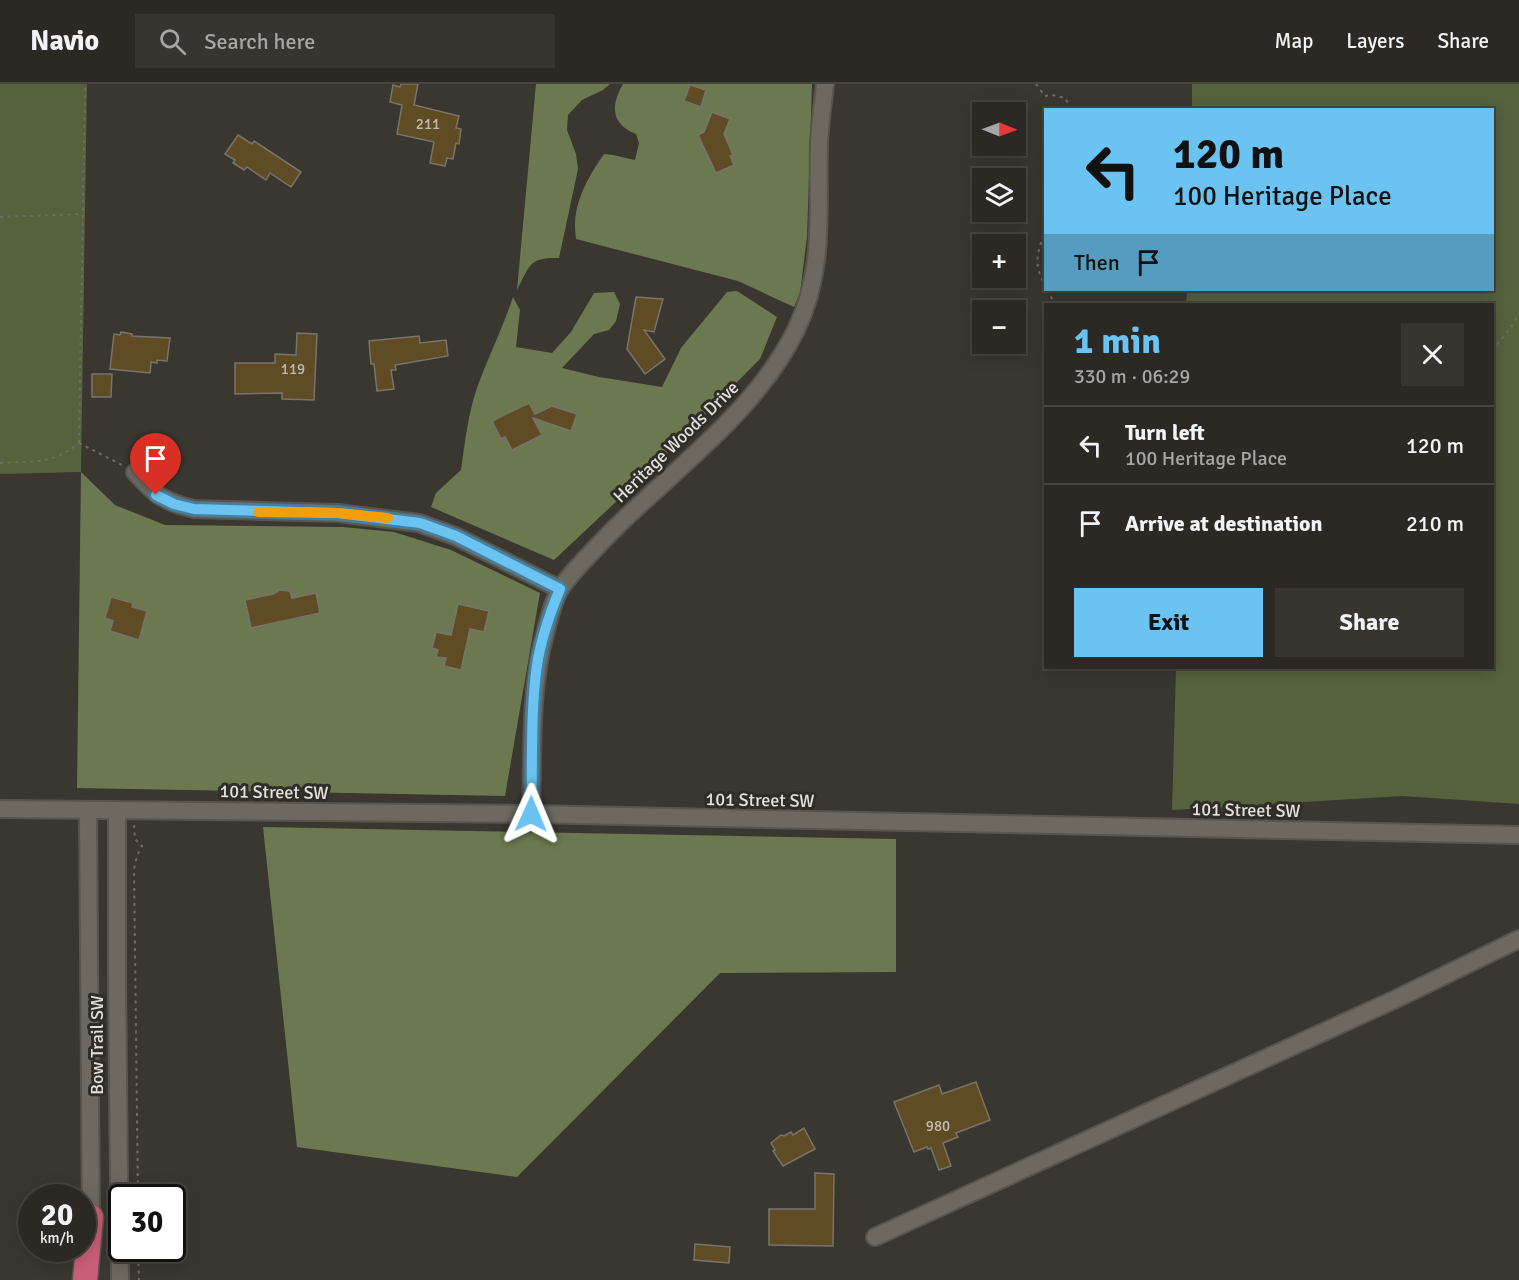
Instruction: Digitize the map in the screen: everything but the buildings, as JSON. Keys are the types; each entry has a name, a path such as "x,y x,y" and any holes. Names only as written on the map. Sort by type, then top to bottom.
{"highway":[{"path":"84,1280 86,1262"}],"street":[{"name":"Heritage Woods Drive","path":"531,814 531,741 535,685 543,642 560,589 641,502 741,409 763,384 796,329 806,304 818,258 819,142 825,84"},
{"path":"135,472 156,495 174,504 194,509 338,513 420,523 456,536 560,589"},
{"name":"101 Street SW","path":"0,808 531,814 1519,835"},
{"name":"Bow Trail SW","path":"88,810 91,1184"},
{"name":"Bow Trail SW","path":"120,1280 117,990 126,810"},
{"path":"875,1238 1345,1023 1519,939"},
{"name":"Bow Trail SW","path":"92,1262 92,1280"}],"path":[{"path":"79,443 85,84"},
{"path":"1036,84 1045,96 1052,94 1065,98 1071,108"},
{"path":"0,217 82,214"},
{"path":"1044,231 1036,260 1037,272 1044,284"},
{"path":"1494,348 1519,314"},
{"path":"0,463 49,460 65,454 79,443"},
{"path":"79,443 135,472"},
{"path":"126,810 135,839 142,846 134,869 138,1184"},
{"path":"138,1262 139,1280"}],"green space":[{"path":"0,84 87,84 81,472 0,474"},
{"path":"536,84 610,84 582,100 568,115 567,130 576,154 578,169 559,258 542,259 532,264 517,290"},
{"path":"623,84 812,84 807,237 800,293 794,307 738,281 576,239 576,216 581,194 604,154 635,160 639,143 636,134 621,125 615,113 616,99"},
{"path":"1192,84 1519,84 1519,804 1403,796 1172,810 1176,669 1494,669 1494,303 1186,303 1187,291 1494,291 1494,108 1192,108"},
{"path":"737,291 777,317 760,359 653,467 554,560 431,507 436,493 461,470 474,398 513,297 520,310 516,347 552,353 571,332 594,293 614,292 620,304 616,321 609,330 594,334 562,368 599,377 662,387 681,348 727,292"},
{"path":"81,472 115,505 165,525 343,527 394,532 451,550 540,593 505,796 77,788"},
{"path":"263,827 896,839 896,972 720,973 517,1177 297,1147"}],"slow traffic":[{"path":"258,512 338,513 388,518"}],"route":[{"path":"156,495 174,504 194,509 338,513 420,523 456,536 560,589 549,618 535,685 531,741 531,814"}]}
